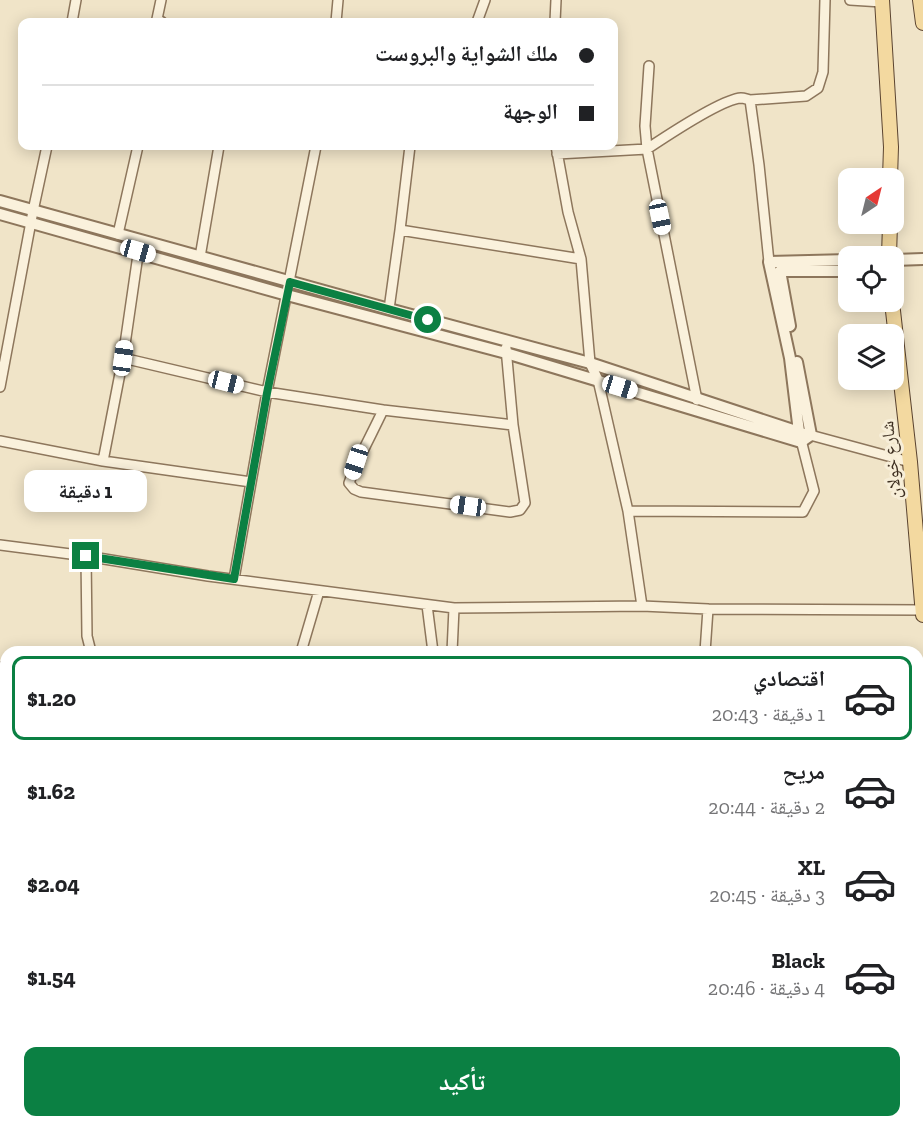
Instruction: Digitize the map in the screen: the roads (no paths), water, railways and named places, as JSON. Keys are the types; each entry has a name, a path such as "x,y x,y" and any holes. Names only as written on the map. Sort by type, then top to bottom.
{"main road":[{"path":"920,0 923,23"},
{"path":"882,1 890,168"},
{"name":"شارع خولان","path":"893,312 910,462 922,613"}],"street":[{"path":"73,18 76,0"},
{"path":"157,18 161,0"},
{"path":"336,18 338,0"},
{"path":"478,18 484,0"},
{"path":"555,18 556,0"},
{"path":"618,149 646,149 716,108 742,98 750,100 806,96 818,88 823,72 825,0"},
{"path":"850,0 882,1"},
{"path":"649,66 645,126 646,149 696,400"},
{"path":"628,511 802,512 814,491 770,262 750,100"},
{"path":"0,387 46,150"},
{"path":"118,234 137,150"},
{"path":"200,257 218,150"},
{"path":"234,579 267,393 315,150"},
{"path":"389,309 410,150"},
{"path":"556,150 568,213 581,259 590,363 598,380 628,511 642,606"},
{"path":"0,201 32,216 139,246 287,294 804,437 910,462"},
{"path":"0,213 32,216 118,234 139,246 200,257 590,363 804,437"},
{"path":"400,230 581,259"},
{"path":"103,461 123,358 139,246"},
{"path":"904,260 923,260"},
{"path":"770,262 838,261"},
{"path":"804,437 780,271 838,271"},
{"path":"383,410 366,448 356,462 350,483 354,489 361,492 510,512 520,510 525,503 513,425 506,340"},
{"path":"123,358 267,393 383,410 513,425"},
{"path":"0,441 103,461 251,482"},
{"path":"0,545 454,608 642,606 922,613"},
{"path":"86,556 87,636 90,646"},
{"path":"303,646 319,591"},
{"path":"427,605 432,646"},
{"path":"452,646 454,608"},
{"path":"705,646 708,609"}]}
